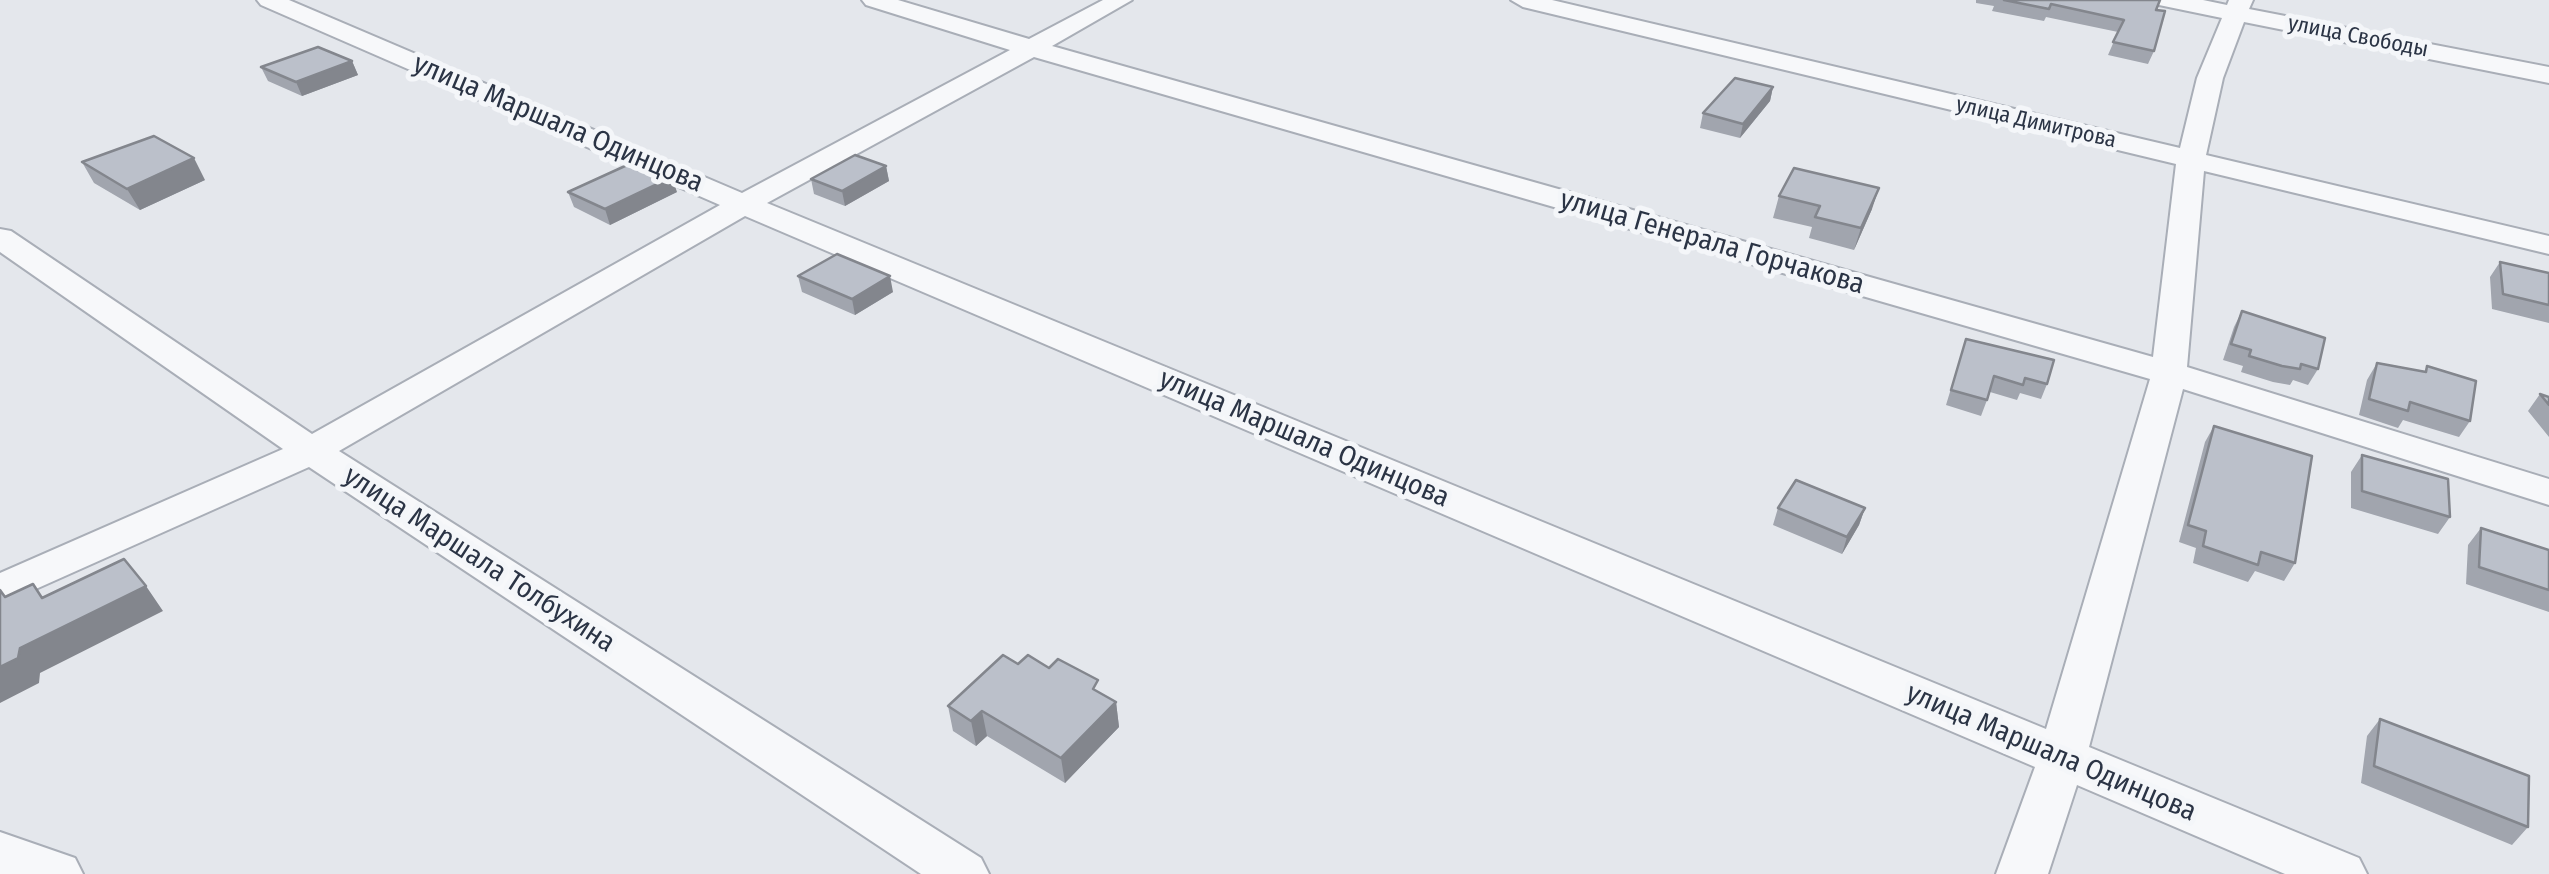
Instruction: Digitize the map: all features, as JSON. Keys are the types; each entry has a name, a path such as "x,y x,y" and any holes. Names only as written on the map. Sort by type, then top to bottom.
{"street":[{"name":"улица Маршала Одинцова","path":"270,0 744,204 2340,874"},
{"name":"улица Генерала Горчакова","path":"874,0 2168,373 2549,492"},
{"path":"0,590 311,451 744,204 1120,0"},
{"name":"улица Димитрова","path":"1523,0 2549,245"},
{"name":"улица Свободы","path":"2167,0 2239,7 2549,75"},
{"path":"2022,874 2062,758 2168,373 2190,160 2210,78 2239,7"},
{"name":"улица Маршала Толбухина","path":"0,238 311,451 963,874"},
{"path":"0,854 57,874"}],"building":[{"path":"2004,0 2160,0 2156,10 2165,11 2154,51 2113,42 2124,20 2051,4 2049,9"},
{"path":"318,47 352,61 296,82 261,67"},
{"path":"1735,78 1773,87 1743,124 1703,113"},
{"path":"154,136 194,158 127,189 82,162"},
{"path":"855,155 886,166 842,191 811,179"},
{"path":"636,161 672,177 605,209 568,192"},
{"path":"1794,168 1879,188 1861,228 1815,217 1820,206 1779,196"},
{"path":"837,254 890,276 852,299 798,276"},
{"path":"2500,262 2549,273 2549,305 2503,294"},
{"path":"2242,311 2325,338 2318,369 2301,364 2300,369 2282,366 2249,356 2251,350 2231,344"},
{"path":"1966,339 2054,360 2047,384 2025,378 2023,385 1994,376 1987,400 1951,390"},
{"path":"2377,363 2426,372 2427,366 2476,381 2470,421 2410,402 2408,411 2369,399"},
{"path":"2214,426 2312,456 2295,563 2261,552 2258,565 2203,546 2206,531 2188,525"},
{"path":"2362,455 2448,479 2450,517 2362,491"},
{"path":"1796,480 1865,508 1847,537 1778,508"},
{"path":"2481,528 2549,550 2549,590 2479,567"},
{"path":"124,559 146,586 20,648 18,658 0,667 0,590 5,597 33,584 42,598"},
{"path":"1003,655 1018,664 1028,655 1049,668 1058,659 1098,680 1093,689 1116,702 1061,758 982,711 971,721 948,706"},
{"path":"2380,719 2529,776 2528,827 2374,766"}]}
